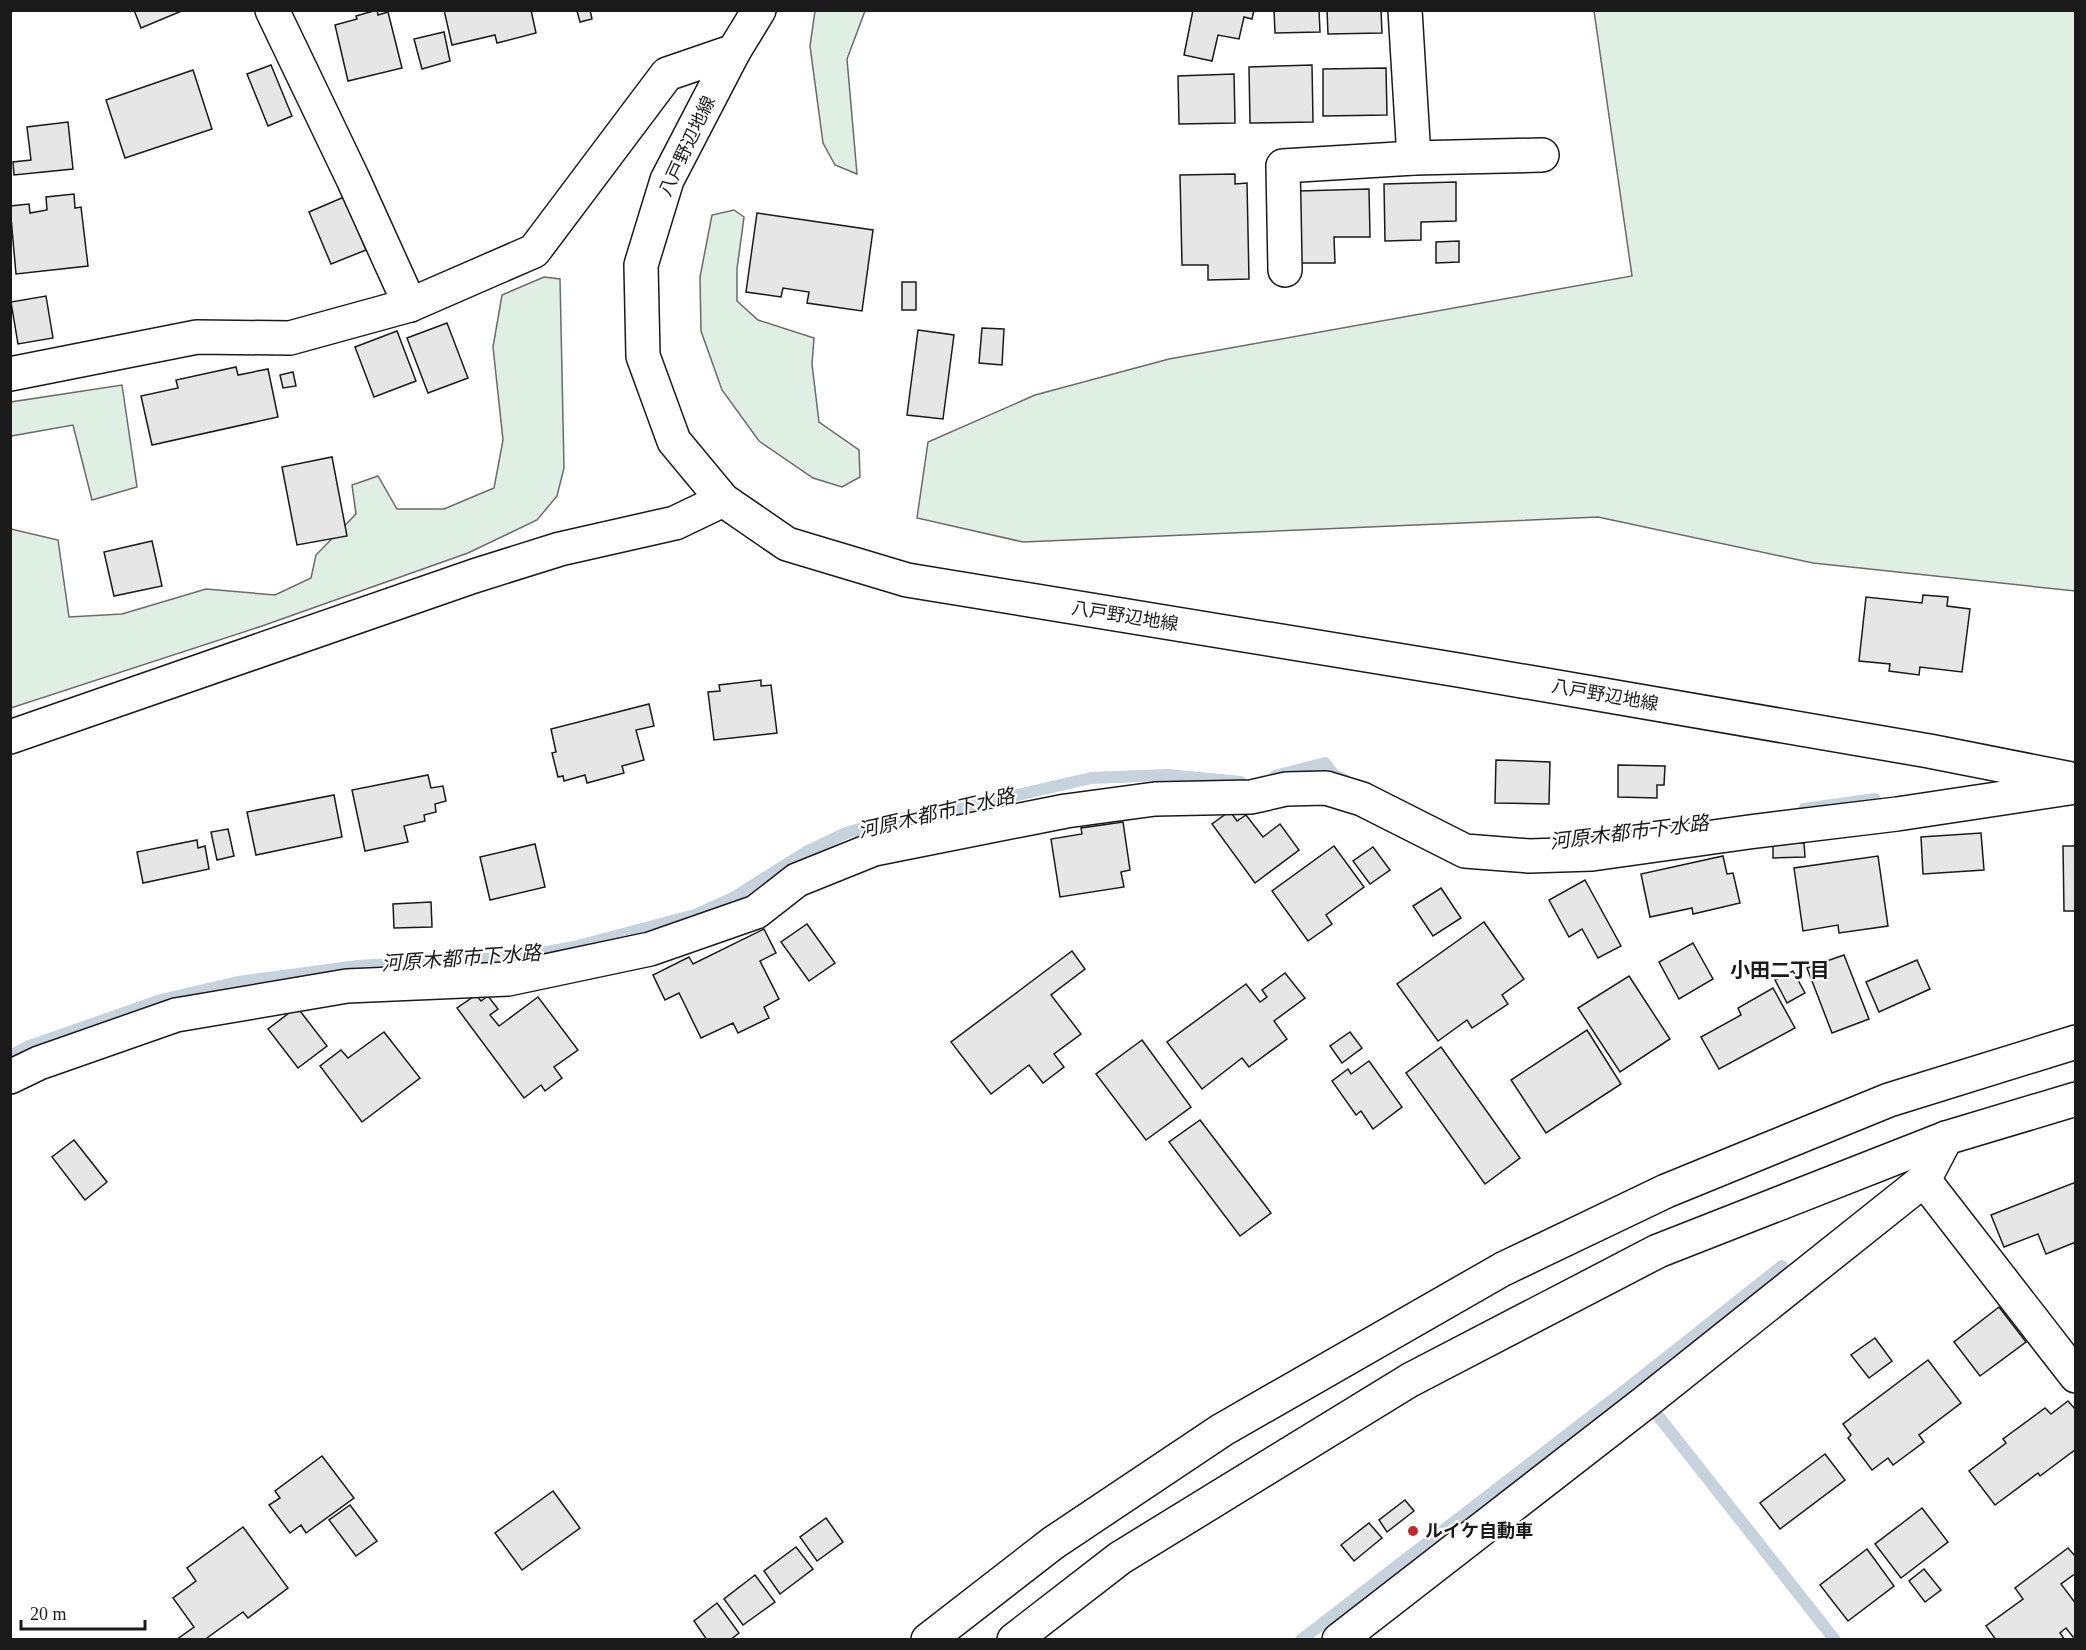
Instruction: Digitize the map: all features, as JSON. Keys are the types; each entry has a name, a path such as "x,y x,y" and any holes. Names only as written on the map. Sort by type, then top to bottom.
{"street":[{"path":"272,10 410,305"},
{"name":"八戸野辺地線","path":"759,10 734,51 667,180 641,266 643,356 674,441 723,500 787,544 907,580 1458,669 1929,751 2076,780"},
{"path":"1405,10 1414,158"},
{"path":"10,374 197,337 290,338 410,305 534,251 667,74 734,51"},
{"path":"1285,270 1283,166 1414,158 1542,156"},
{"path":"10,737 474,576 560,549 675,523 723,500"},
{"path":"10,1077 39,1063 176,1014 347,986 508,980 650,949 756,912 797,880 874,849 1065,811 1155,799 1251,797 1286,789 1326,788 1362,799 1465,851 1529,856 1592,854 1897,814 2076,787"},
{"path":"928,1640 1053,1543 1222,1430 1503,1269 1666,1191 1889,1100 2076,1042"},
{"path":"1014,1640 1119,1558 1410,1380 1658,1251 1946,1138 2076,1099"},
{"path":"1339,1640 1634,1411 1924,1180 1946,1138"},
{"path":"1924,1180 2076,1376"}],"green space":[{"path":"815,11 865,11 847,59 857,174 835,165 823,143 810,46"},
{"path":"1594,11 2075,11 2075,591 1813,563 1598,517 1023,542 917,518 928,442 1035,395 1169,359 1632,276"},
{"path":"734,210 744,217 737,269 737,301 758,320 814,338 812,364 819,422 859,450 860,477 842,487 813,478 759,441 722,390 701,331 700,277 712,215"},
{"path":"544,277 560,279 564,468 557,496 537,520 468,553 262,626 11,708 11,529 58,540 69,617 122,614 206,589 275,595 311,578 316,555 356,514 352,485 378,476 397,509 444,509 494,488 503,440 493,347 502,295"},
{"path":"122,385 137,487 92,500 73,425 11,436 11,402"}],"building":[{"path":"134,10 184,10 141,28"},
{"path":"377,10 378,15 388,12 402,68 348,81 335,25"},
{"path":"444,10 531,10 536,33 497,43 495,35 452,45"},
{"path":"590,10 592,19 580,22 577,11"},
{"path":"1193,10 1254,10 1252,19 1244,17 1239,39 1218,35 1212,61 1184,55"},
{"path":"1274,10 1319,10 1320,32 1275,33"},
{"path":"1327,10 1381,10 1382,33 1328,34"},
{"path":"444,32 450,61 422,69 414,39"},
{"path":"271,65 292,116 268,126 247,74"},
{"path":"1312,65 1313,122 1250,123 1249,67"},
{"path":"1386,68 1387,115 1323,116 1323,69"},
{"path":"193,70 212,129 125,158 106,100"},
{"path":"1234,74 1235,123 1179,124 1178,76"},
{"path":"68,122 73,169 14,175 13,162 31,160 27,127"},
{"path":"1235,174 1235,184 1247,183 1249,279 1208,280 1208,265 1182,265 1180,175"},
{"path":"1456,182 1456,221 1421,222 1421,240 1385,241 1384,184"},
{"path":"1369,189 1370,237 1334,237 1335,263 1300,263 1299,191"},
{"path":"74,194 75,208 81,207 88,266 16,274 10,206 29,204 30,213 47,210 46,197"},
{"path":"344,197 366,250 331,264 309,212"},
{"path":"757,213 873,230 862,311 807,303 809,292 783,288 781,297 746,292"},
{"path":"1459,241 1459,262 1436,263 1436,242"},
{"path":"902,282 916,282 916,310 902,310"},
{"path":"46,296 53,338 18,344 11,302"},
{"path":"447,323 468,378 428,393 407,338"},
{"path":"982,328 1004,329 1002,365 979,363"},
{"path":"918,330 954,335 943,419 907,415"},
{"path":"397,331 416,381 374,397 355,347"},
{"path":"236,367 238,375 268,369 278,417 152,445 141,396 178,388 176,380"},
{"path":"293,372 296,386 283,388 280,375"},
{"path":"332,457 347,536 297,545 282,467"},
{"path":"152,541 162,586 114,596 104,552"},
{"path":"1923,595 1948,597 1947,606 1970,609 1962,672 1920,667 1919,675 1889,671 1890,664 1859,661 1866,597 1922,603"},
{"path":"761,680 761,686 771,685 777,733 714,740 708,692 720,691 719,685"},
{"path":"649,704 654,726 636,730 644,760 622,766 624,773 587,783 585,775 564,781 563,776 558,777 552,753 556,752 551,729"},
{"path":"1496,760 1550,762 1549,804 1495,803"},
{"path":"1618,765 1665,766 1664,785 1657,785 1657,798 1618,797"},
{"path":"428,775 431,788 443,786 446,801 435,804 436,812 424,815 425,821 404,826 408,842 365,851 352,790"},
{"path":"334,795 342,837 256,855 247,812"},
{"path":"1230,811 1237,821 1246,815 1263,837 1280,824 1299,850 1255,883 1212,824"},
{"path":"1123,822 1130,870 1121,872 1124,887 1060,897 1051,839 1082,834 1081,828"},
{"path":"228,829 234,856 217,860 211,832"},
{"path":"1981,833 1984,870 1923,874 1921,837"},
{"path":"197,840 198,848 205,846 209,869 143,883 137,852"},
{"path":"1773,843 1804,843 1805,857 1773,858"},
{"path":"535,844 545,887 490,900 480,857"},
{"path":"1334,846 1364,887 1326,915 1332,924 1308,941 1272,891"},
{"path":"2063,846 2076,846 2076,911 2064,911"},
{"path":"1373,847 1390,870 1370,884 1353,861"},
{"path":"1723,856 1727,874 1733,873 1740,903 1693,914 1692,908 1650,917 1641,874"},
{"path":"1878,856 1888,926 1839,933 1838,925 1803,931 1794,868"},
{"path":"1585,880 1621,946 1598,958 1582,929 1569,937 1549,900"},
{"path":"1441,888 1461,918 1433,936 1413,906"},
{"path":"431,902 432,927 394,928 393,904"},
{"path":"1484,922 1524,979 1502,995 1508,1004 1472,1028 1467,1020 1438,1041 1397,984"},
{"path":"807,924 835,963 809,981 781,942"},
{"path":"764,929 776,953 760,961 779,999 764,1007 769,1018 738,1033 733,1023 701,1038 679,993 665,1000 653,975 689,957 693,964"},
{"path":"1693,943 1713,979 1679,999 1659,962"},
{"path":"1072,951 1085,969 1051,995 1081,1034 1054,1054 1064,1067 1043,1083 1029,1065 991,1094 951,1042"},
{"path":"1844,955 1869,1019 1832,1033 1807,968"},
{"path":"1917,960 1930,989 1879,1012 1866,982"},
{"path":"1793,971 1805,993 1787,1003 1775,980"},
{"path":"1285,973 1305,998 1274,1021 1287,1039 1249,1067 1242,1058 1202,1089 1167,1042 1246,984 1260,1002 1267,997 1262,990"},
{"path":"1629,976 1670,1039 1620,1072 1578,1008"},
{"path":"1773,988 1795,1028 1719,1069 1701,1037 1741,1015 1738,1008"},
{"path":"476,995 481,1001 488,996 498,1009 490,1015 499,1026 538,997 578,1050 554,1067 562,1078 545,1091 541,1085 524,1098 457,1008"},
{"path":"297,1007 327,1046 298,1068 268,1029"},
{"path":"1587,1030 1621,1084 1546,1133 1511,1080"},
{"path":"384,1032 420,1078 362,1122 320,1066 341,1050 348,1058"},
{"path":"1350,1032 1362,1048 1342,1063 1330,1046"},
{"path":"1142,1040 1191,1107 1146,1140 1096,1074"},
{"path":"1441,1047 1520,1158 1485,1184 1406,1073"},
{"path":"1369,1061 1402,1107 1373,1129 1361,1111 1356,1115 1332,1081 1348,1069 1351,1074"},
{"path":"1200,1120 1271,1213 1240,1236 1169,1142"},
{"path":"74,1140 107,1182 85,1200 52,1157"},
{"path":"2076,1182 2076,1242 2046,1254 2038,1234 2004,1247 1991,1215"},
{"path":"1999,1307 2026,1342 1980,1376 1954,1342"},
{"path":"1875,1338 1892,1361 1869,1378 1851,1355"},
{"path":"1928,1360 1961,1403 1919,1435 1924,1442 1893,1465 1888,1458 1872,1470 1848,1438 1851,1435 1843,1424"},
{"path":"2068,1401 2076,1410 2076,1449 2040,1476 2038,1473 1995,1505 1969,1471 2006,1443 2003,1439 2045,1408 2051,1414"},
{"path":"1825,1454 1845,1480 1780,1529 1760,1503"},
{"path":"322,1456 354,1498 306,1533 301,1525 290,1533 269,1505 280,1498 275,1491"},
{"path":"553,1491 580,1528 522,1570 495,1533"},
{"path":"1405,1500 1414,1511 1387,1532 1379,1520"},
{"path":"350,1505 377,1541 356,1556 329,1520"},
{"path":"1922,1508 1948,1542 1901,1578 1875,1544"},
{"path":"826,1518 843,1542 817,1561 800,1537"},
{"path":"1369,1523 1382,1538 1354,1561 1341,1545"},
{"path":"243,1527 288,1588 248,1618 243,1612 207,1638 208,1640 176,1640 194,1627 173,1598 196,1581 187,1568"},
{"path":"796,1547 813,1569 780,1594 764,1571"},
{"path":"2068,1548 2076,1557 2076,1573 2061,1584 2076,1604 2076,1635 2073,1637 2066,1628 2060,1633 2065,1640 1996,1640 1986,1626 2023,1599 2015,1588"},
{"path":"1867,1549 1894,1586 1848,1621 1820,1585"},
{"path":"1924,1569 1941,1590 1925,1602 1909,1581"},
{"path":"755,1575 775,1602 743,1625 724,1599"},
{"path":"717,1603 739,1633 730,1640 707,1640 694,1621"}],"waterway":[{"name":"河原木都市下水路","path":"1275,776 1325,763 1334,775 1345,780"},
{"name":"河原木都市下水路","path":"10,1056 27,1047 161,1000 238,982 358,966 521,957 574,947 695,915 733,898 806,852 846,833 888,821 953,810 1091,778 1167,775 1241,782"},
{"name":"河原木都市下水路","path":"1804,809 1875,799"},
{"path":"1782,1266 1633,1384 1835,1640"},
{"path":"1301,1640 1633,1384"}],"place":[{"name":"ルイケ自動車","path":"1413,1531"}],"district":[{"name":"小田二丁目","path":"1780,970"}]}
